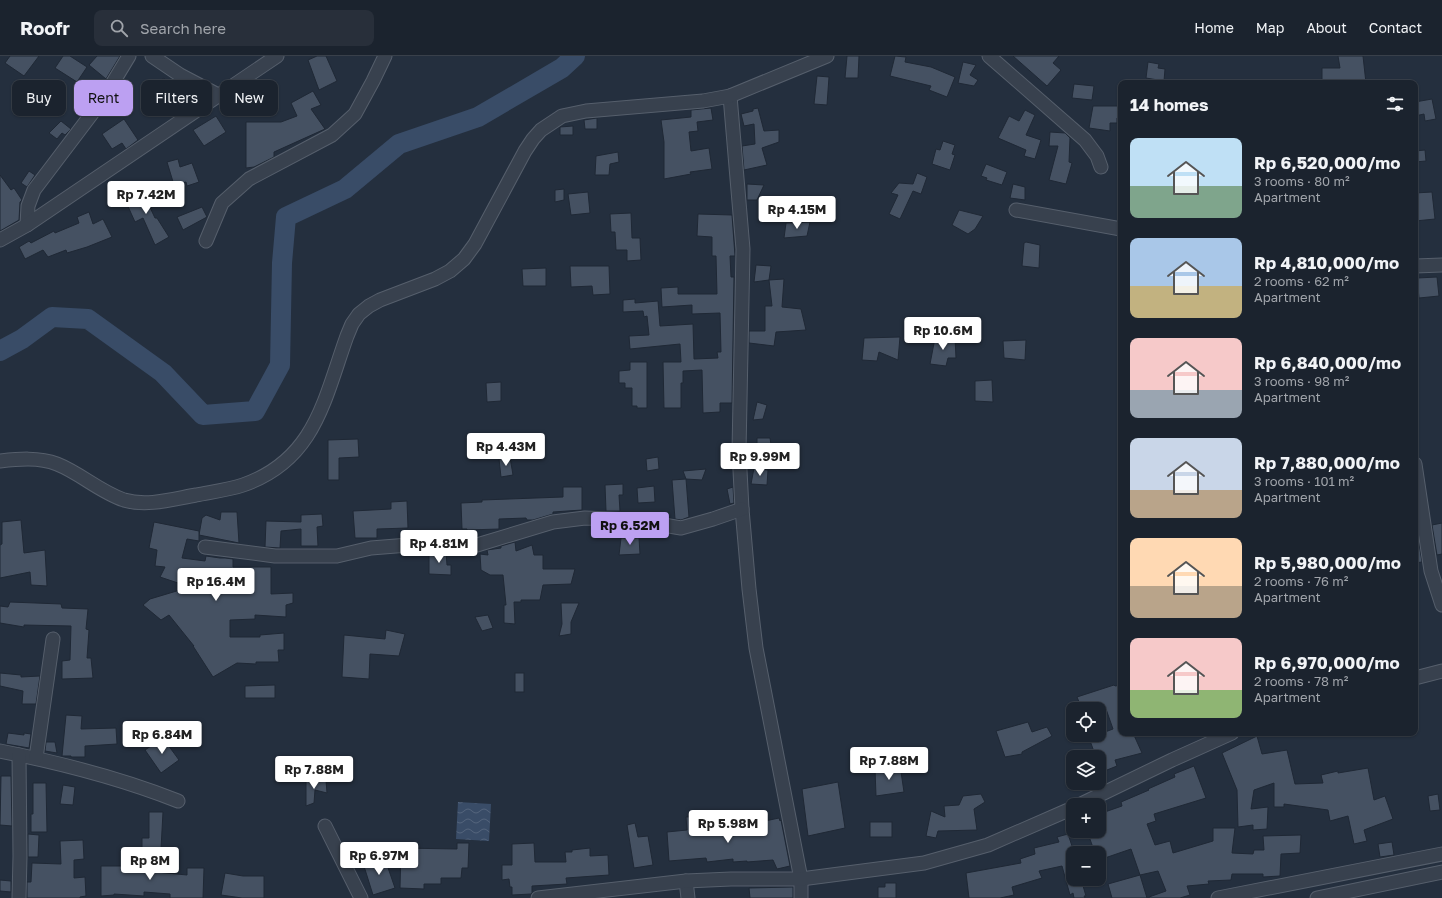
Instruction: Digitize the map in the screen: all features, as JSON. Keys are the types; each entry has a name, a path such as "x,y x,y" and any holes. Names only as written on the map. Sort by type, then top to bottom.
{"street":[{"path":"27,225 28,206 34,190 103,99 129,56"},
{"path":"152,56 180,75 218,96"},
{"path":"0,240 27,225 277,56"},
{"path":"206,241 222,204 249,179 332,135 355,114 385,56"},
{"path":"0,460 26,459 56,464 124,500 147,503 223,490 243,485 262,477 280,466 293,455 307,438 318,417 352,324 360,314 369,306 380,300 435,279 450,271 464,259 475,244 525,151 541,130 562,116 586,111 703,101 730,96 827,56"},
{"path":"989,56 1086,140 1097,156 1102,167"},
{"path":"730,96 743,248 739,441 742,509 749,589 756,648 801,879 801,898"},
{"path":"1016,210 1118,227"},
{"path":"1418,266 1442,265"},
{"path":"1418,479 1442,605"},
{"path":"205,547 275,556 337,556 367,548 414,544 477,545 553,522 585,518 634,520 681,528 714,519 742,509"},
{"path":"36,758 53,639"},
{"path":"1418,677 1442,671"},
{"path":"1093,798 1225,736"},
{"path":"0,751 92,771 178,801"},
{"path":"19,755 19,898"},
{"path":"538,898 686,881 731,879 801,879 924,863 988,845 1066,811"},
{"path":"325,826 361,898"},
{"path":"1317,898 1345,882 1442,854"},
{"path":"1218,898 1345,882 1442,872"},
{"path":"686,881 688,898"}],"water":[{"path":"458,802 491,804 489,841 456,839"}],"building":[{"path":"10,56 39,56 24,76 5,63"},
{"path":"63,56 70,56 87,67 78,80 74,80 55,68"},
{"path":"97,56 120,56 106,79 89,65"},
{"path":"317,56 326,56 337,81 319,90 308,60"},
{"path":"847,56 859,56 858,78 845,78"},
{"path":"895,56 906,57 905,62 931,67 955,77 947,97 929,90 931,86 890,76"},
{"path":"1013,56 1059,56 1053,63 1061,70 1047,86"},
{"path":"1338,56 1363,56 1366,80 1322,80 1322,68 1340,68"},
{"path":"963,62 976,65 970,75 978,80 974,86 958,83"},
{"path":"1148,62 1159,64 1158,68 1165,69 1164,80 1146,78"},
{"path":"817,76 829,77 827,105 814,104"},
{"path":"1074,84 1094,86 1092,100 1072,98"},
{"path":"313,91 321,105 311,109 325,129 274,152 274,157 254,167 246,168 246,122 281,122 297,116 291,103"},
{"path":"1432,99 1436,119 1425,121 1424,114 1418,115 1418,101"},
{"path":"1093,106 1118,106 1117,123 1110,123 1110,131 1089,128"},
{"path":"711,108 713,120 697,122 698,131 689,132 691,151 709,148 712,169 690,172 691,174 664,179 664,142 661,120 691,117 691,110"},
{"path":"758,108 764,131 779,130 779,142 762,148 767,165 744,170 742,146 755,144 754,124 744,126 741,114"},
{"path":"1025,110 1035,115 1026,135 1041,140 1035,159 1024,156 1026,150 998,138 1009,116 1019,121"},
{"path":"216,116 226,132 204,146 193,130"},
{"path":"597,118 597,129 585,129 584,120"},
{"path":"124,119 138,140 126,149 122,143 112,149 102,134"},
{"path":"61,121 71,129 65,135 62,133 57,139 49,133"},
{"path":"573,126 573,135 560,135 560,127"},
{"path":"1050,132 1065,133 1070,138 1069,162 1072,163 1066,184 1049,180 1058,146 1049,146"},
{"path":"943,141 955,145 952,154 955,155 950,170 932,164 936,149 940,150"},
{"path":"1425,150 1426,161 1418,162 1418,151"},
{"path":"618,152 619,162 610,164 609,175 595,175 596,156"},
{"path":"178,159 180,167 192,163 199,182 187,186 186,182 174,185 167,162"},
{"path":"986,164 1007,172 1002,185 986,180 987,178 981,176"},
{"path":"29,171 35,175 27,187 21,183"},
{"path":"917,173 927,177 921,194 913,191 900,219 889,214 898,195 891,193 899,183 913,184"},
{"path":"0,175 11,190 14,188 22,200 20,202 19,220 0,231"},
{"path":"747,184 764,185 757,200 747,200"},
{"path":"1013,184 1025,187 1025,200 1010,198"},
{"path":"140,186 155,218 157,218 169,237 155,245 143,218 135,222 126,202 133,197 129,189"},
{"path":"564,189 564,200 555,202 555,190"},
{"path":"588,192 590,213 571,215 568,194"},
{"path":"1432,192 1435,219 1418,221 1418,193"},
{"path":"788,197 792,217 774,217 775,200"},
{"path":"202,207 207,217 183,230 177,217"},
{"path":"959,210 983,216 975,229 968,234 952,225"},
{"path":"89,212 93,224 103,219 112,237 67,253 66,250 48,257 43,250 25,259 19,247 29,241 31,243 54,231 55,233 79,223 77,217"},
{"path":"631,213 632,238 640,238 641,260 627,261 627,250 616,250 615,232 611,232 610,214"},
{"path":"698,214 732,215 735,256 730,256 731,277 734,277 732,403 720,403 720,412 703,413 702,370 683,371 683,383 681,383 681,408 664,408 663,362 681,362 680,344 630,349 629,336 649,335 647,316 644,317 643,311 623,312 623,300 635,299 635,303 658,301 660,326 693,324 694,359 718,358 717,352 721,352 720,313 692,314 692,305 662,307 661,288 678,287 678,294 717,294 716,256 712,256 712,237 697,236"},
{"path":"810,222 807,236 784,238 786,223"},
{"path":"1026,242 1040,245 1039,268 1022,266 1024,243"},
{"path":"756,265 771,266 769,280 754,282"},
{"path":"570,266 609,266 610,294 593,295 592,286 571,287"},
{"path":"546,268 546,286 523,286 522,269"},
{"path":"1437,277 1439,296 1419,298 1418,278"},
{"path":"784,279 782,307 801,309 806,330 776,332 774,346 749,343 749,331 765,331 765,306 772,306 769,280"},
{"path":"900,337 898,360 879,352 877,361 862,360 864,338"},
{"path":"955,337 956,358 948,358 946,366 930,364 935,338"},
{"path":"1026,340 1025,360 1004,358 1003,341"},
{"path":"630,362 647,362 647,408 637,408 637,406 632,406 632,388 625,388 625,383 619,383 619,371 630,370"},
{"path":"992,380 993,402 975,401 975,381"},
{"path":"501,382 501,401 487,402 486,383"},
{"path":"757,402 767,405 763,419 753,420"},
{"path":"757,438 770,438 772,451 757,456"},
{"path":"358,439 359,457 339,458 339,480 328,480 328,440"},
{"path":"510,457 513,475 501,477 499,459"},
{"path":"658,457 659,469 647,471 646,459"},
{"path":"754,468 768,470 767,485 751,484"},
{"path":"706,469 702,480 686,479 683,471"},
{"path":"686,479 689,517 681,520 675,519 672,480"},
{"path":"623,484 623,495 619,495 620,511 606,511 605,485"},
{"path":"654,486 655,502 638,503 637,488"},
{"path":"563,487 582,487 582,510 553,512 553,514 533,520 527,520 526,518 499,519 499,529 462,529 461,503 482,502 482,500 563,497"},
{"path":"733,487 734,503 730,504 727,489"},
{"path":"407,501 408,528 377,529 377,538 355,538 353,511 391,509 391,502"},
{"path":"221,512 237,512 239,543 199,535 202,518 206,515 220,520"},
{"path":"322,514 323,526 317,527 318,546 301,546 301,529 281,531 280,548 265,547 266,521 301,522 301,515"},
{"path":"21,520 24,553 45,550 47,586 31,585 30,572 0,578 2,522"},
{"path":"154,522 199,531 199,541 187,539 182,558 205,561 206,556 233,559 233,567 271,567 271,594 293,593 293,603 286,605 286,617 255,615 255,619 230,620 230,637 260,637 260,635 284,633 284,650 278,650 279,662 256,662 256,664 237,663 213,677 194,646 169,615 161,620 143,605 150,599 190,587 160,577 165,567 155,566 157,550 149,548"},
{"path":"1442,523 1442,554 1437,555 1432,525"},
{"path":"1418,537 1422,562 1418,563"},
{"path":"621,538 639,538 640,554 619,555"},
{"path":"515,542 516,551 532,545 534,555 543,555 543,569 575,569 571,584 543,585 540,600 521,600 521,602 514,602 515,624 504,623 504,605 506,605 503,575 490,575 481,570 480,554 488,555 487,550 501,548 501,546"},
{"path":"429,552 446,552 447,565 451,565 451,575 429,574"},
{"path":"10,602 61,604 62,608 88,609 86,629 89,630 87,658 91,658 93,678 62,679 62,661 70,660 71,626 24,625 24,627 0,623 0,606 8,607"},
{"path":"561,603 579,603 571,622 571,634 559,636 562,624"},
{"path":"488,615 493,628 482,631 475,617"},
{"path":"386,630 405,634 399,656 370,654 369,679 342,677 344,635 385,639"},
{"path":"0,673 21,675 21,677 40,676 36,704 22,704 23,691 0,686"},
{"path":"515,673 524,673 524,692 515,692"},
{"path":"275,685 275,698 245,698 245,686"},
{"path":"1114,685 1118,686 1118,736 1134,736 1142,753 1115,760 1117,766 1106,770 1106,750 1093,750 1090,742 1106,742 1106,732 1113,729 1106,709 1106,702 1079,702 1077,697"},
{"path":"66,715 82,716 81,729 116,728 117,744 85,746 85,757 62,756"},
{"path":"1028,722 1032,732 1047,727 1052,736 1022,752 1022,754 1005,757 996,731"},
{"path":"8,733 24,735 24,733 31,734 29,748 6,744"},
{"path":"1257,736 1262,754 1287,750 1295,784 1323,783 1321,775 1338,771 1338,773 1368,768 1374,800 1385,796 1393,819 1364,830 1367,841 1354,844 1348,816 1330,821 1328,810 1284,804 1284,807 1274,807 1274,783 1254,790 1251,809 1268,807 1267,829 1253,830 1253,825 1238,827 1237,790 1222,753"},
{"path":"163,738 179,760 161,773 145,750"},
{"path":"46,742 55,742 57,753 45,751"},
{"path":"900,765 904,792 876,796 875,769"},
{"path":"1194,766 1206,798 1154,814 1156,821 1147,824 1155,845 1170,841 1173,853 1213,841 1213,828 1235,828 1232,853 1253,854 1254,850 1264,850 1263,836 1301,835 1300,853 1281,854 1280,876 1263,877 1263,874 1232,874 1231,880 1208,881 1209,884 1187,886 1190,895 1180,898 1149,898 1166,891 1158,871 1140,875 1131,849 1106,858 1106,846 1092,846 1090,838 1106,838 1106,812 1122,806 1121,802 1175,777 1174,774"},
{"path":"1,776 11,776 12,826 0,825"},
{"path":"306,780 326,780 327,793 315,790 314,803 306,806"},
{"path":"838,782 845,828 808,836 802,789"},
{"path":"33,783 46,783 47,832 31,832 31,814 33,814"},
{"path":"63,785 75,787 73,805 60,804"},
{"path":"981,794 985,802 974,809 977,830 938,831 936,838 926,836 931,811 945,817 944,806 959,805 963,796"},
{"path":"1438,794 1440,810 1430,811 1428,796"},
{"path":"149,812 163,812 161,849 142,848 142,838 149,838"},
{"path":"700,816 701,824 717,822 718,831 729,830 730,836 767,833 765,821 779,818 780,821 781,820 790,866 777,869 773,860 733,862 733,859 707,862 706,858 669,861 667,832 687,830 686,817"},
{"path":"870,822 892,822 892,837 870,837"},
{"path":"635,823 638,837 648,836 653,865 634,868 627,825"},
{"path":"28,834 39,835 38,857 28,857"},
{"path":"1066,835 1066,838 1069,838 1072,846 1066,846 1066,880 1062,866 1039,871 1042,878 1012,887 1014,895 1000,898 969,898 966,873 1021,863 1020,859 1035,854 1034,848 1059,842 1057,837"},
{"path":"83,840 84,859 74,860 74,878 85,877 86,896 80,898 27,898 27,882 31,882 32,863 61,864 60,841"},
{"path":"1392,842 1394,855 1380,857 1378,844"},
{"path":"457,843 469,843 468,868 462,868 461,878 441,878 441,884 424,884 424,889 400,888 401,848 457,849"},
{"path":"534,843 535,862 566,862 565,852 590,848 590,856 608,855 609,875 566,878 567,884 532,886 531,894 512,895 512,887 510,887 509,879 502,880 502,865 512,865 512,844"},
{"path":"384,856 395,888 373,895 363,863"},
{"path":"127,858 146,859 146,871 187,875 187,868 204,868 203,898 170,898 170,894 144,892 144,896 114,894 101,896 101,866 126,866"},
{"path":"225,873 243,876 264,876 264,898 242,898 221,895"},
{"path":"1140,875 1147,898 1112,898 1108,884"},
{"path":"0,880 11,881 11,892 0,891"},
{"path":"885,883 896,883 896,898 878,898 878,887 885,887"},
{"path":"1068,886 1083,886 1086,896 1084,896 1085,898 1074,898 1073,893 1070,895"},
{"path":"793,887 793,898 750,898 749,888"}],"waterway":[{"path":"0,351 22,339 52,317 88,319 163,373 203,415 255,411 280,365 282,263 286,217 345,189 399,144 478,117 562,68 575,56"}]}
